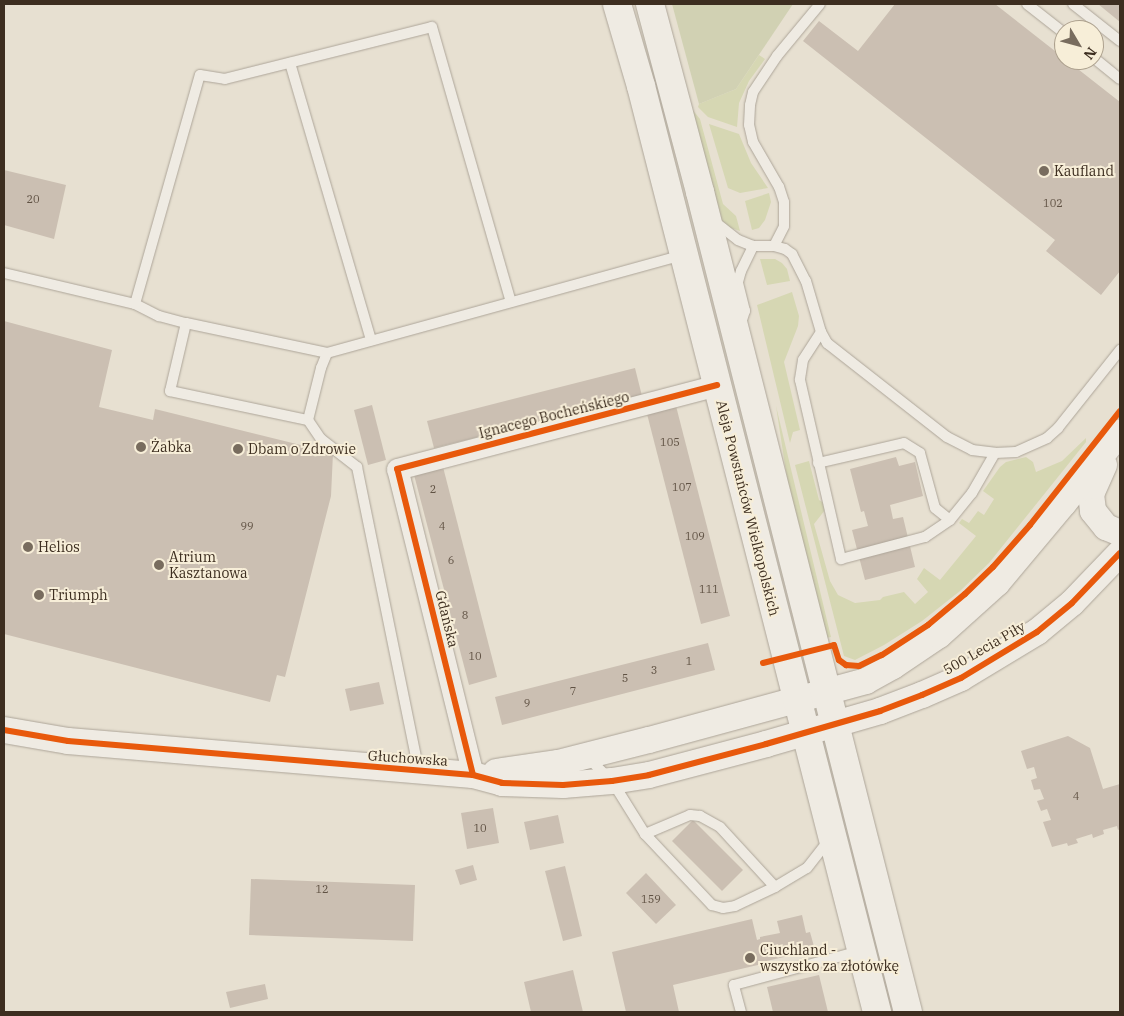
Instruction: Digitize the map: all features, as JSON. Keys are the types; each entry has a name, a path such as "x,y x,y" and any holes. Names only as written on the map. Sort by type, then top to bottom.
{"main road":[{"name":"Aleja Powstańców Wielkopolskich","path":"617,4 684,255 876,1012"},
{"path":"650,4 704,206 908,1012"}],"street":[{"name":"Ignacego Bocheńskiego","path":"397,468 717,385"},
{"path":"827,692 866,681 893,666 940,635 966,612 997,583 1028,547 1120,432"},
{"path":"1120,432 1091,494 1093,511 1099,521 1113,531 1120,533"},
{"name":"Gdańska","path":"397,468 473,775"},
{"name":"500 Lecia Piły","path":"805,732 880,712 961,678 1037,632 1060,613 1120,553"},
{"name":"Głuchowska","path":"4,730 68,741 419,772 473,775 558,763 827,692"},
{"name":"Głuchowska","path":"473,775 502,783 536,785 612,781 657,772 805,732"},
{"name":"Głuchowska","path":"4,745 68,741"}],"lane":[{"path":"774,246 784,226 784,202 779,187 753,142 749,125 750,105 753,92 777,56 820,4"},
{"path":"1027,4 1054,26"},
{"path":"1073,4 1120,40"},
{"path":"136,304 200,75 225,79 432,27 511,302"},
{"path":"290,63 371,340"},
{"path":"1104,66 1120,79"},
{"path":"704,206 719,227 730,236 753,246 774,246 788,250 798,263 806,281 821,332 832,347 947,437 972,450 994,454 1026,448 1047,438 1058,428 1120,350"},
{"path":"737,339 745,311 738,282 753,246"},
{"path":"4,273 136,304 159,316 186,323 326,353 684,255"},
{"path":"186,323 170,391 308,420 321,438 356,467 419,772"},
{"path":"821,332 803,360 799,375 841,559 926,537 950,520 972,493 994,454"},
{"path":"308,420 326,353"},
{"path":"818,463 904,443 920,453 936,508 950,520"},
{"path":"586,756 612,781 645,834 712,905 722,908 735,906 775,887 807,868 820,854 831,836"},
{"path":"645,834 690,815 705,818 720,828 775,887"},
{"path":"740,1012 734,984 861,951"}],"green space":[{"path":"672,4 793,4 736,89 699,104"},
{"path":"759,55 765,59 749,81 739,103 737,127 708,117 698,107 699,104 736,89"},
{"path":"691,108 700,119 723,204 736,216 740,231 728,227 720,219"},
{"path":"709,124 739,134 751,163 768,188 740,193 728,188"},
{"path":"769,193 771,202 765,220 759,228 752,230 745,201"},
{"path":"760,259 775,259 782,263 787,269 790,281 767,285"},
{"path":"792,292 799,316 798,326 784,362 800,430 793,432 790,443 757,305"},
{"path":"776,406 831,637 826,638 789,492"},
{"path":"1086,438 1086,442 989,563 960,591 922,621 884,645 855,660 844,656 795,465 809,461 819,500 824,503 825,510 814,524 830,581 838,595 855,603 880,600 883,597 904,592 915,604 928,592 917,579 924,568 940,580 976,536 959,523 962,519 969,523 978,511 984,515 994,499 983,491 1000,467 1006,462 1026,457 1033,462 1036,472 1062,461"}],"building":[{"name":"Kaufland","path":"895,4 995,4 1054,50 1054,70 1079,70 1120,102 1120,271 1101,295 1046,251 1055,240 803,41 819,21 858,51"},
{"path":"1098,4 1120,4 1120,22"},
{"path":"4,170 66,185 54,239 4,225"},
{"name":"Atrium Kasztanowa","path":"4,321 112,350 99,407 153,420 155,409 333,453 331,496 285,677 277,675 270,702 4,634"},
{"path":"635,368 642,396 434,448 427,421"},
{"path":"372,405 386,460 368,465 354,410"},
{"path":"676,406 730,616 701,624 647,414"},
{"path":"896,457 899,466 915,462 923,496 890,505 893,519 903,517 915,567 865,580 852,530 868,526 864,511 861,512 850,469"},
{"path":"442,463 497,677 469,685 413,471"},
{"path":"708,643 715,670 502,725 495,697"},
{"path":"379,682 384,704 350,711 345,689"},
{"path":"1068,736 1090,748 1103,789 1120,784 1120,829 1118,830 1117,826 1103,830 1104,834 1093,838 1092,834 1076,839 1078,843 1068,846 1067,843 1052,847 1043,822 1051,820 1047,809 1041,811 1037,801 1044,799 1040,789 1034,790 1031,780 1037,778 1034,767 1027,769 1021,751"},
{"path":"493,808 499,843 467,849 461,813"},
{"path":"558,815 564,843 530,850 524,822"},
{"path":"693,820 743,870 722,891 672,841"},
{"path":"473,865 477,880 460,885 455,870"},
{"path":"565,866 582,936 563,941 545,871"},
{"path":"646,873 676,905 656,924 626,893"},
{"path":"251,879 415,885 413,941 249,935"},
{"path":"802,915 806,933 810,932 815,950 673,985 679,1012 626,1012 612,952 752,919 757,940 760,937 780,933 777,921"},
{"path":"573,970 583,1012 531,1012 524,982"},
{"path":"819,975 828,1012 773,1012 767,987"},
{"path":"265,984 268,999 230,1008 226,992"}],"cycle path":[{"path":"473,775 397,469 717,385"},
{"path":"763,663 834,645 839,660 846,665 859,666 882,655 928,625 965,594 993,567 1030,525 1120,411"},
{"path":"4,730 68,741 473,775 502,783 563,785 612,781 649,775 880,711 961,678 1037,632 1072,603 1120,553"}],"place":[{"name":"Kaufland","path":"1044,171"},
{"name":"Żabka","path":"141,447"},
{"name":"Dbam o Zdrowie","path":"238,449"},
{"name":"Helios","path":"28,547"},
{"name":"Atrium Kasztanowa","path":"159,565"},
{"name":"Triumph","path":"39,595"},
{"name":"Ciuchland - wszystko za złotówkę","path":"750,958"}]}
